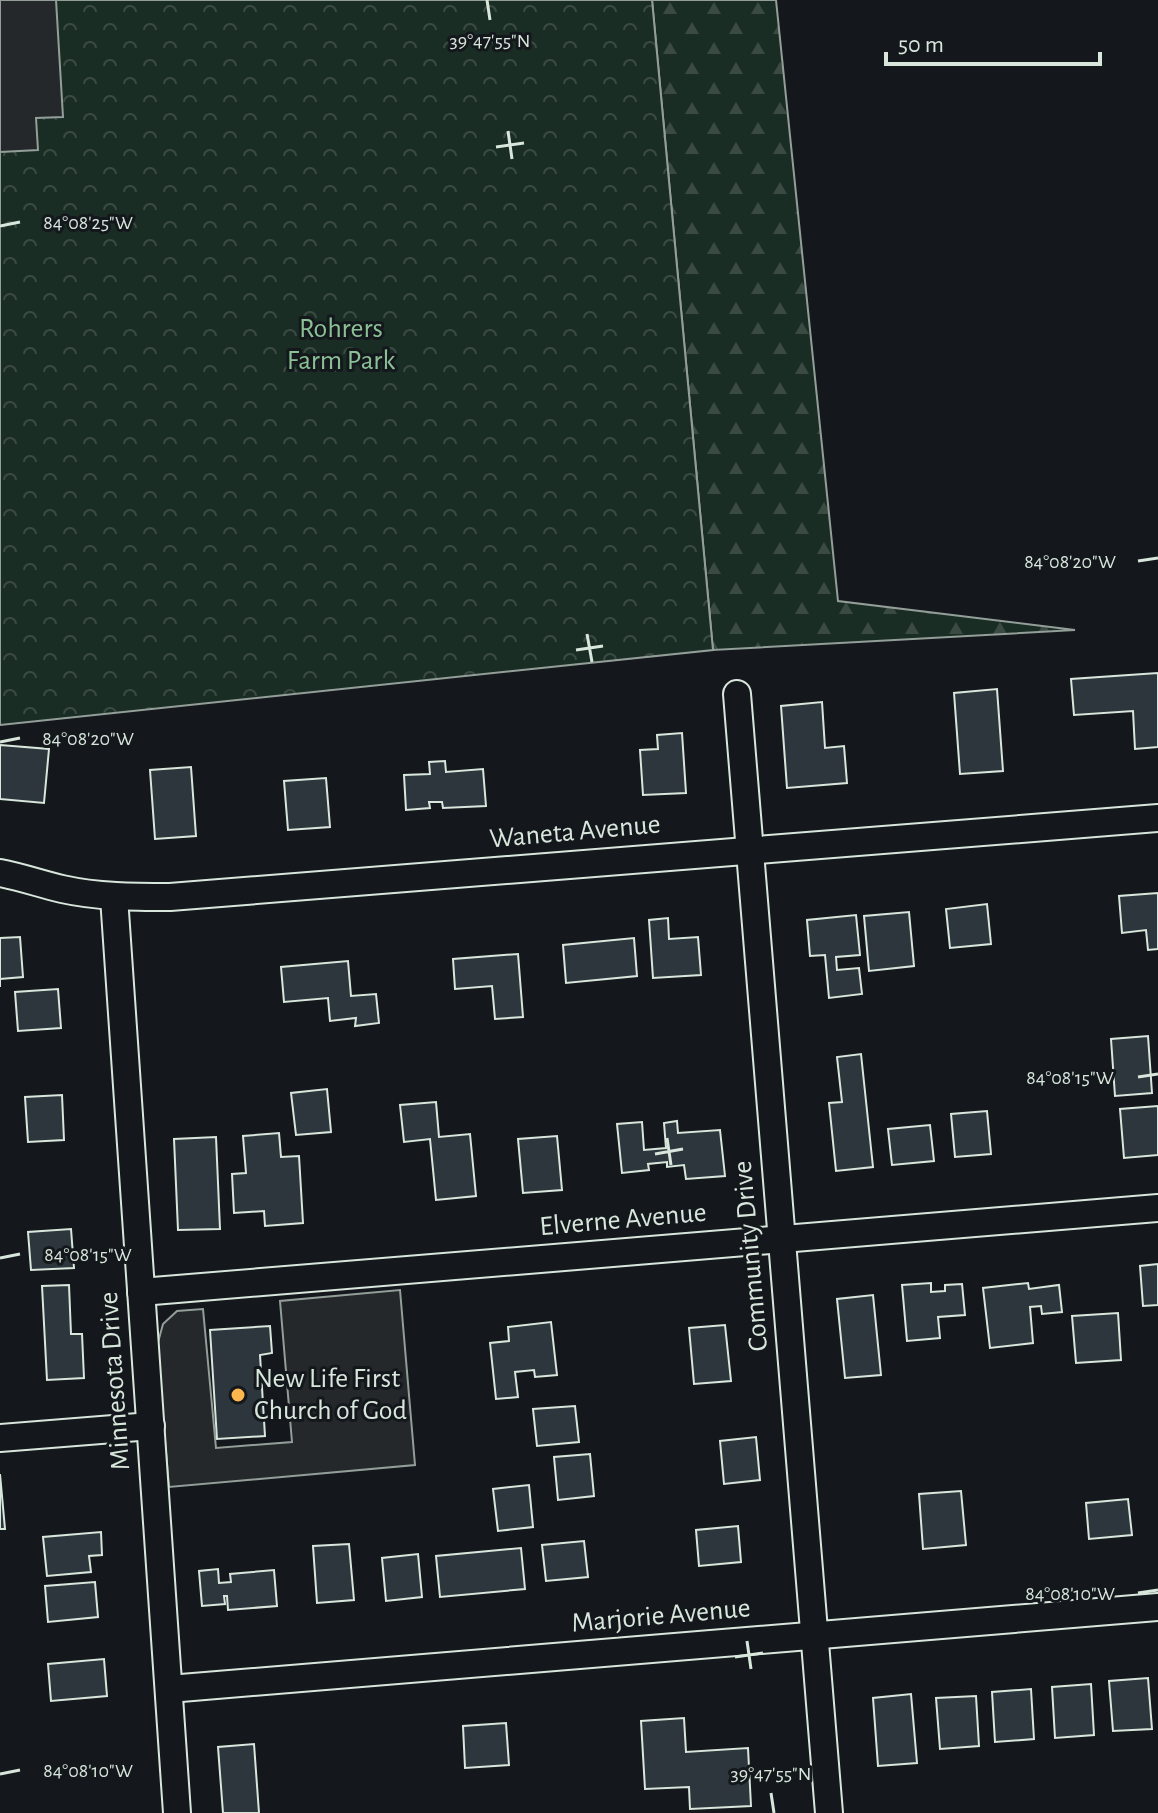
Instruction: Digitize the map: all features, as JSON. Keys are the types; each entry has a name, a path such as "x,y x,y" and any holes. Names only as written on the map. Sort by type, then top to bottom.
{"street":[{"name":"Community Drive","path":"737,694 829,1813"},
{"name":"Waneta Avenue","path":"0,873 62,889 114,897 170,897 1158,818"},
{"name":"Minnesota Drive","path":"114,897 177,1813"},
{"name":"Elverne Avenue","path":"141,1292 1158,1208"},
{"path":"0,1438 151,1426"},
{"name":"Marjorie Avenue","path":"169,1689 1158,1607"}],"green space":[{"name":"Rohrers Farm Park","path":"0,0 652,0 713,650 0,725"},
{"path":"652,0 776,0 838,601 1075,630 713,650"}],"shaded area":[{"path":"0,0 56,0 63,117 36,118 38,150 0,152"},
{"path":"400,1290 415,1465 169,1487 157,1346 163,1324 177,1311 203,1309 216,1448 292,1442 280,1301"}],"building":[{"path":"1158,673 1158,747 1135,749 1133,711 1074,715 1071,679"},
{"path":"997,689 1003,771 960,774 954,693"},
{"path":"822,702 825,748 844,746 847,783 787,788 781,706"},
{"path":"682,733 686,793 643,795 640,750 658,749 657,735"},
{"path":"0,745 49,749 44,803 0,799"},
{"path":"445,761 446,772 483,769 486,806 443,808 442,802 429,802 430,808 406,810 404,775 430,774 429,762"},
{"path":"191,767 196,836 155,839 150,770"},
{"path":"326,778 330,827 288,830 284,781"},
{"path":"1158,893 1158,949 1148,950 1146,930 1122,933 1119,896"},
{"path":"987,904 991,944 950,948 946,909"},
{"path":"909,912 914,966 869,971 864,916"},
{"path":"856,915 860,955 836,957 837,970 859,968 862,994 829,998 825,955 810,956 807,920"},
{"path":"668,918 669,939 698,937 701,975 653,978 649,920"},
{"path":"20,937 23,977 0,979 0,938"},
{"path":"634,938 637,976 566,983 563,945"},
{"path":"518,954 523,1017 495,1019 492,986 455,989 453,959"},
{"path":"348,961 351,996 376,994 379,1023 355,1026 356,1018 330,1021 328,998 284,1002 281,967"},
{"path":"58,989 61,1028 18,1031 15,992"},
{"path":"1148,1036 1152,1093 1115,1096 1111,1039"},
{"path":"861,1054 873,1167 836,1171 829,1103 842,1102 837,1057"},
{"path":"327,1089 331,1132 296,1135 291,1093"},
{"path":"62,1095 64,1140 28,1142 25,1097"},
{"path":"436,1102 439,1137 470,1134 476,1196 436,1200 430,1139 404,1142 400,1105"},
{"path":"1158,1106 1158,1155 1124,1158 1120,1109"},
{"path":"987,1111 991,1154 955,1157 951,1114"},
{"path":"677,1121 678,1133 720,1130 725,1176 686,1179 684,1165 667,1167 667,1162 648,1164 649,1170 622,1173 617,1124 642,1122 644,1150 666,1148 664,1123"},
{"path":"930,1125 934,1161 892,1165 888,1129"},
{"path":"279,1133 281,1157 299,1156 303,1223 265,1226 264,1211 234,1213 232,1174 246,1173 243,1136"},
{"path":"557,1136 562,1190 523,1193 518,1139"},
{"path":"216,1137 220,1229 178,1230 174,1139"},
{"path":"71,1229 74,1268 31,1270 28,1232"},
{"path":"1158,1264 1158,1305 1143,1306 1140,1266"},
{"path":"931,1283 931,1292 945,1291 945,1285 962,1284 965,1315 938,1317 940,1338 907,1341 902,1285"},
{"path":"1028,1283 1029,1289 1059,1285 1062,1312 1042,1314 1041,1306 1030,1307 1033,1343 990,1348 983,1288"},
{"path":"69,1285 71,1334 82,1334 84,1378 47,1380 42,1286"},
{"path":"873,1295 881,1375 845,1378 837,1299"},
{"path":"1118,1313 1121,1360 1076,1363 1072,1316"},
{"path":"551,1322 557,1375 535,1377 534,1370 515,1372 518,1397 496,1399 490,1343 509,1341 508,1327"},
{"path":"725,1325 731,1381 694,1384 689,1328"},
{"name":"New Life First Church of God","path":"270,1326 272,1353 260,1355 265,1436 217,1439 210,1330"},
{"path":"575,1406 579,1442 537,1446 533,1409"},
{"path":"756,1437 760,1480 724,1484 720,1441"},
{"path":"590,1454 594,1496 558,1500 554,1457"},
{"path":"0,1474 5,1529 0,1529"},
{"path":"529,1485 533,1527 498,1531 493,1489"},
{"path":"961,1491 966,1545 923,1549 919,1494"},
{"path":"1128,1499 1132,1535 1089,1539 1086,1503"},
{"path":"738,1526 741,1562 699,1566 696,1530"},
{"path":"101,1532 102,1555 89,1556 91,1572 47,1576 43,1537"},
{"path":"584,1541 588,1577 546,1581 542,1545"},
{"path":"349,1544 354,1600 317,1603 313,1546"},
{"path":"521,1548 525,1589 440,1597 436,1556"},
{"path":"418,1554 422,1597 386,1601 382,1558"},
{"path":"218,1569 219,1583 231,1582 230,1574 274,1570 277,1606 228,1610 227,1596 224,1596 225,1604 202,1606 199,1571"},
{"path":"95,1582 98,1617 48,1622 45,1586"},
{"path":"104,1659 107,1696 51,1701 48,1664"},
{"path":"1148,1678 1152,1729 1113,1731 1109,1681"},
{"path":"1091,1684 1094,1735 1055,1738 1052,1687"},
{"path":"1031,1689 1034,1739 995,1742 992,1692"},
{"path":"911,1694 917,1763 878,1766 873,1698"},
{"path":"976,1696 979,1746 940,1749 936,1698"},
{"path":"684,1718 686,1752 748,1748 751,1806 690,1809 689,1787 645,1789 641,1721"},
{"path":"506,1723 509,1765 465,1768 463,1726"},
{"path":"254,1744 259,1813 223,1813 218,1747"}],"place":[{"name":"New Life First Church of God","path":"238,1395"}]}
